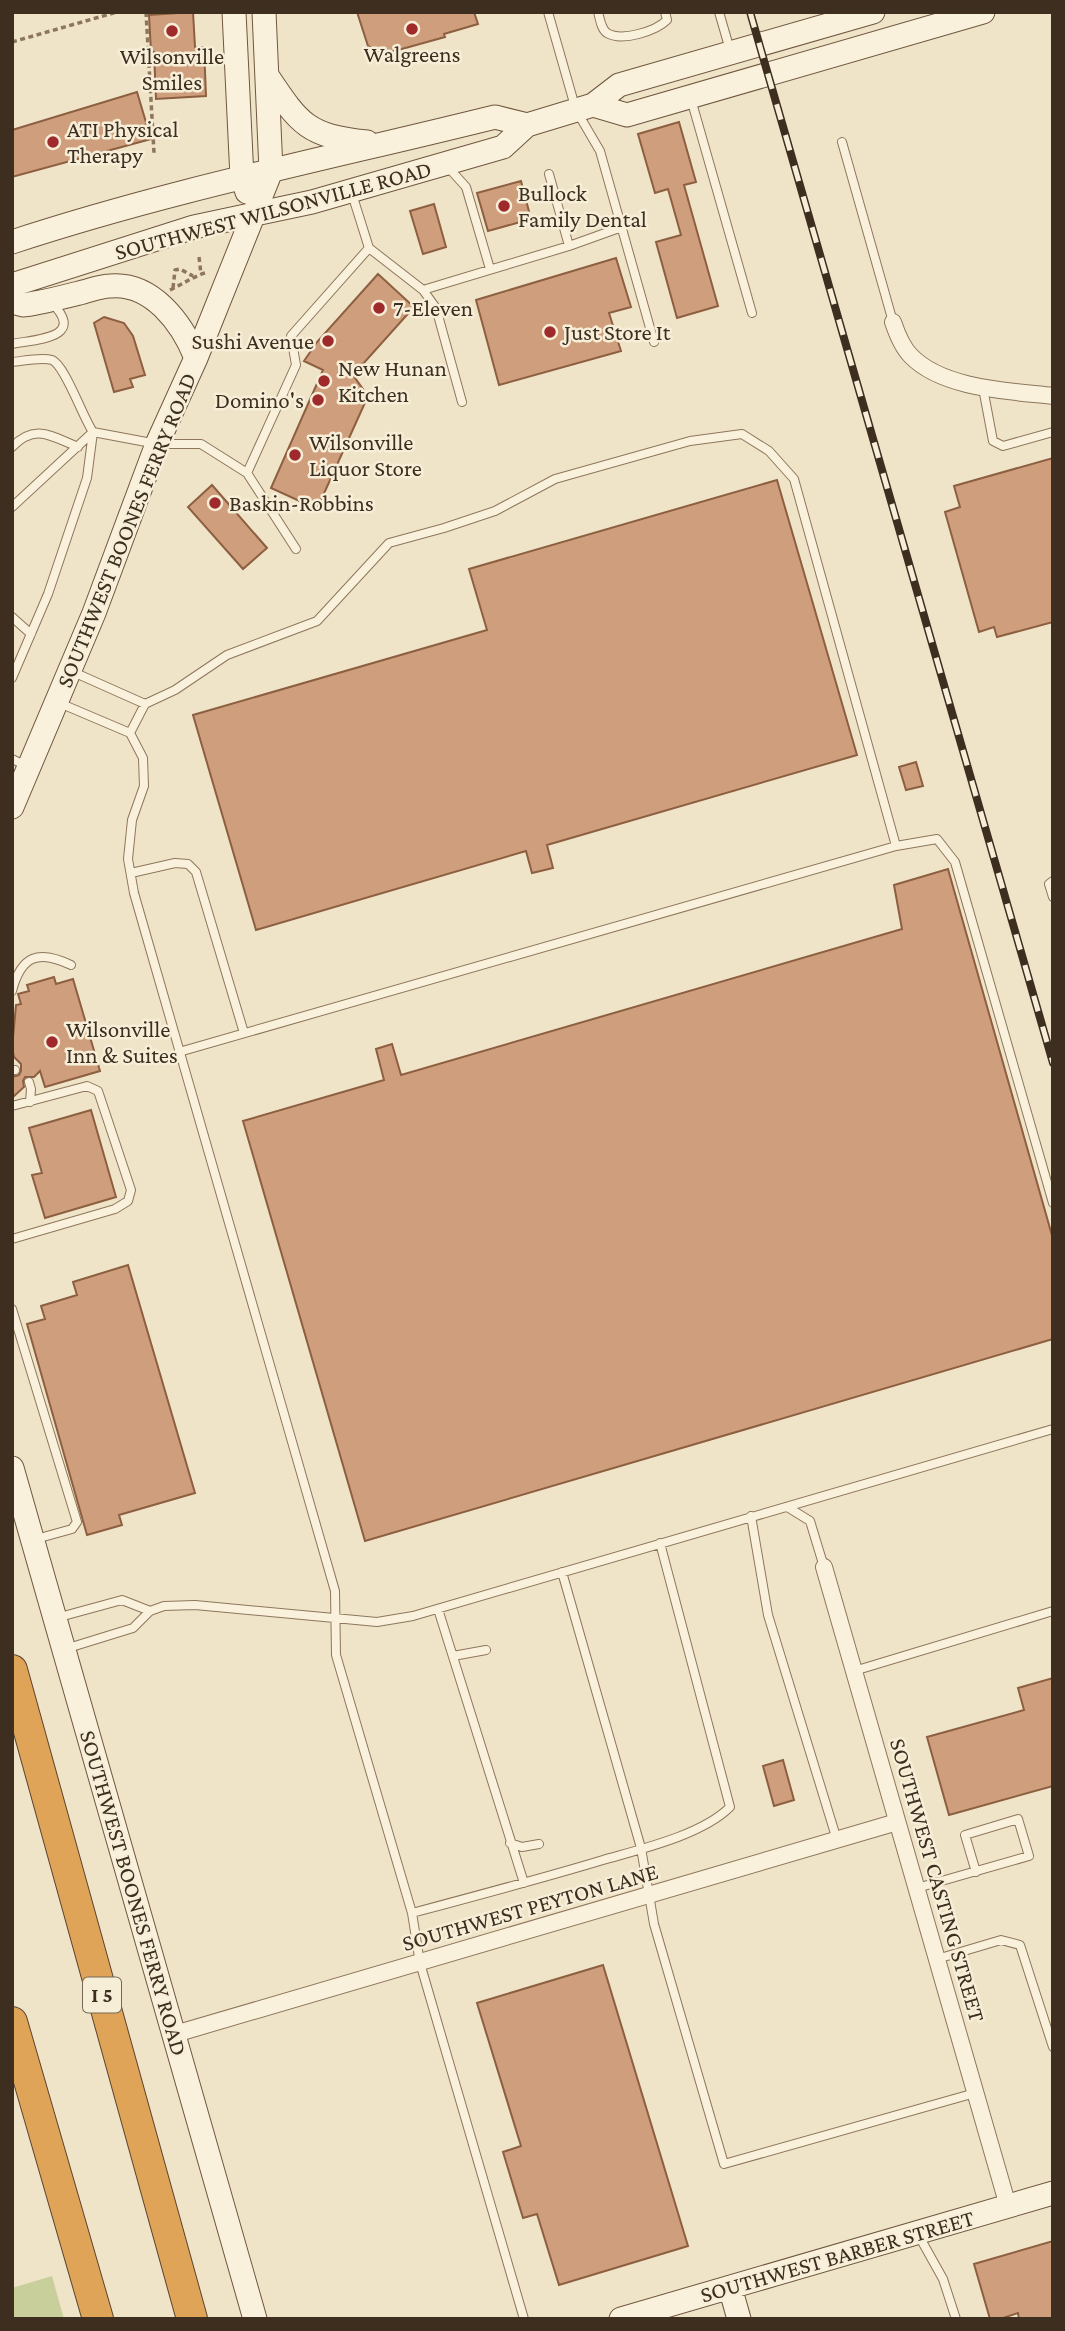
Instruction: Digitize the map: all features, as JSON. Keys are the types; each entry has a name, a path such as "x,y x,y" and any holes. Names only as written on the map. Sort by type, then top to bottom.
{"highway":[{"name":"I 5","path":"12,1670 192,2319"},
{"path":"12,2022 98,2319"}],"main road":[{"path":"234,12 242,178 254,215 311,190 476,142 524,124"},
{"name":"SOUTHWEST BOONES FERRY ROAD","path":"12,807 20,763 56,701 70,670 157,444 196,358 271,172 264,12"},
{"name":"SOUTHWEST WILSONVILLE ROAD","path":"12,242 60,226 242,178 495,117 524,124 584,107 620,85 873,12"},
{"path":"584,107 627,115 983,12"},
{"path":"267,75 287,105 305,125 323,135 384,144"},
{"name":"SOUTHWEST WILSONVILLE ROAD","path":"12,285 194,227 351,191 502,147 524,124"},
{"path":"12,302 24,305 50,301 109,286 141,291 158,302 181,328 196,358"},
{"name":"SOUTHWEST BOONES FERRY ROAD","path":"12,1468 255,2319"},
{"name":"SOUTHWEST BARBER STREET","path":"621,2319 1053,2193"},
{"path":"730,2287 739,2319"}],"street":[{"path":"893,322 899,340 911,357 941,375 983,388 1053,396"},
{"name":"SOUTHWEST CASTING STREET","path":"824,1567 1008,2206"},
{"name":"SOUTHWEST PEYTON LANE","path":"175,2034 897,1822"}],"lane":[{"path":"548,12 600,151 654,342"},
{"path":"598,12 607,33 624,37 661,26 667,20 665,12"},
{"path":"719,12 731,53"},
{"path":"690,96 752,313"},
{"path":"842,142 893,322"},
{"path":"445,163 466,187 490,269"},
{"path":"549,174 569,246"},
{"path":"351,191 369,248 424,290 436,308 462,402"},
{"path":"424,290 622,227"},
{"path":"247,473 296,365 291,336 369,248"},
{"path":"12,344 51,337 64,327 62,314 50,301"},
{"path":"12,362 51,359 60,365 93,432 87,478 48,594 12,678"},
{"path":"983,388 993,441 1003,446 1053,432"},
{"path":"93,432 157,444 201,444 247,473 296,549"},
{"path":"12,507 93,432"},
{"path":"12,447 23,436 46,433 78,447"},
{"path":"131,733 145,704 175,690 227,655 317,621 389,543 495,511 555,479 690,441 742,434 769,451 794,479 896,846"},
{"path":"12,617 31,634"},
{"path":"70,670 145,704"},
{"path":"56,701 131,733 143,758 144,786 132,820 128,859 134,893 335,1591 336,1655 412,1913 420,1963 524,2319"},
{"path":"179,1052 896,846 937,839 955,862 1053,1203"},
{"path":"131,873 174,863 188,864 196,872 244,1034"},
{"path":"1053,881 1049,884 1053,897"},
{"path":"12,991 17,971 29,960 43,957 71,965"},
{"path":"29,1082 32,1090 30,1102"},
{"path":"12,1106 87,1086 98,1091 131,1190 128,1201 115,1209 12,1238"},
{"path":"12,1308 77,1522 72,1529 33,1540"},
{"path":"65,1649 133,1628 150,1611 164,1606 195,1605 377,1622 438,1609 1053,1429"},
{"path":"789,1508 810,1521 824,1567"},
{"path":"751,1516 768,1615 837,1840"},
{"path":"412,1913 641,1848 705,1826 730,1807 660,1543"},
{"path":"562,1572 641,1848 654,1923 724,2164 975,2093"},
{"path":"56,1618 122,1600 150,1611"},
{"path":"438,1609 524,1883"},
{"path":"854,1671 1053,1611"},
{"path":"453,1656 486,1650"},
{"path":"917,1888 1029,1856 1018,1819 965,1835 976,1871"},
{"path":"510,1843 522,1847 539,1844"},
{"path":"937,1959 1001,1940 1020,1945 1053,2047"},
{"path":"917,2234 943,2279 956,2319"}],"path":[{"path":"12,42 117,12"},
{"path":"146,12 154,153"},
{"path":"199,257 201,274"},
{"path":"193,276 180,269 176,270 171,289 180,287 193,276 208,272"}],"green space":[{"path":"52,2276 64,2319 12,2319 12,2288"}],"building":[{"path":"193,12 195,47 204,47 206,96 156,99 149,15"},
{"name":"Walgreens","path":"357,12 474,12 478,24 444,34 445,37 384,54 368,46"},
{"path":"137,92 151,139 12,177 12,130"},
{"path":"679,122 696,182 684,185 718,306 677,318 656,242 681,235 668,189 655,193 638,134"},
{"name":"Bullock Family Dental","path":"521,181 531,219 488,231 477,193"},
{"path":"434,204 446,247 423,254 410,211"},
{"name":"Just Store It","path":"616,258 631,307 609,313 621,351 499,385 476,300"},
{"path":"378,274 414,307 353,375 368,396 317,509 271,488 323,370 304,361 317,342"},
{"path":"104,317 124,323 133,336 145,375 130,379 133,387 114,392 94,323"},
{"path":"1053,458 1053,622 997,637 994,627 979,632 945,512 960,507 954,486"},
{"path":"777,480 857,755 547,845 553,868 532,873 526,851 256,930 193,715 487,630 469,569"},
{"path":"212,485 267,548 243,569 188,507"},
{"path":"916,762 923,786 906,790 899,767"},
{"path":"948,869 1053,1239 1053,1339 365,1541 243,1121 384,1080 376,1049 392,1044 401,1075 902,929 894,885"},
{"name":"Wilsonville Inn & Suites","path":"54,977 56,984 73,979 100,1071 45,1087 40,1071 34,1077 25,1077 24,1087 12,1098 12,1077 19,1075 21,1071 21,1064 14,1057 12,1048 16,1005 21,1004 18,994 29,991 27,985"},
{"path":"91,1110 116,1197 45,1218 32,1175 42,1173 29,1128"},
{"path":"128,1265 195,1493 119,1515 122,1525 87,1535 27,1324 45,1319 41,1306 77,1295 73,1282"},
{"path":"1053,1678 1053,1786 949,1815 927,1737 1024,1710 1018,1688"},
{"path":"783,1760 794,1800 774,1806 763,1766"},
{"path":"603,1965 688,2246 559,2285 537,2214 523,2218 503,2152 521,2146 477,2003"},
{"path":"1053,2241 1053,2319 1019,2319 1018,2313 990,2319 974,2264"}],"railway":[{"path":"750,12 1053,1063"}],"place":[{"name":"Walgreens","path":"412,29"},
{"name":"Wilsonville Smiles","path":"172,31"},
{"name":"ATI Physical Therapy","path":"53,142"},
{"name":"Bullock Family Dental","path":"504,206"},
{"name":"7-Eleven","path":"379,308"},
{"name":"Just Store It","path":"550,332"},
{"name":"Sushi Avenue","path":"328,341"},
{"name":"New Hunan Kitchen","path":"324,381"},
{"name":"Domino's","path":"318,400"},
{"name":"Wilsonville Liquor Store","path":"295,455"},
{"name":"Baskin-Robbins","path":"215,503"},
{"name":"Wilsonville Inn & Suites","path":"52,1042"}]}
